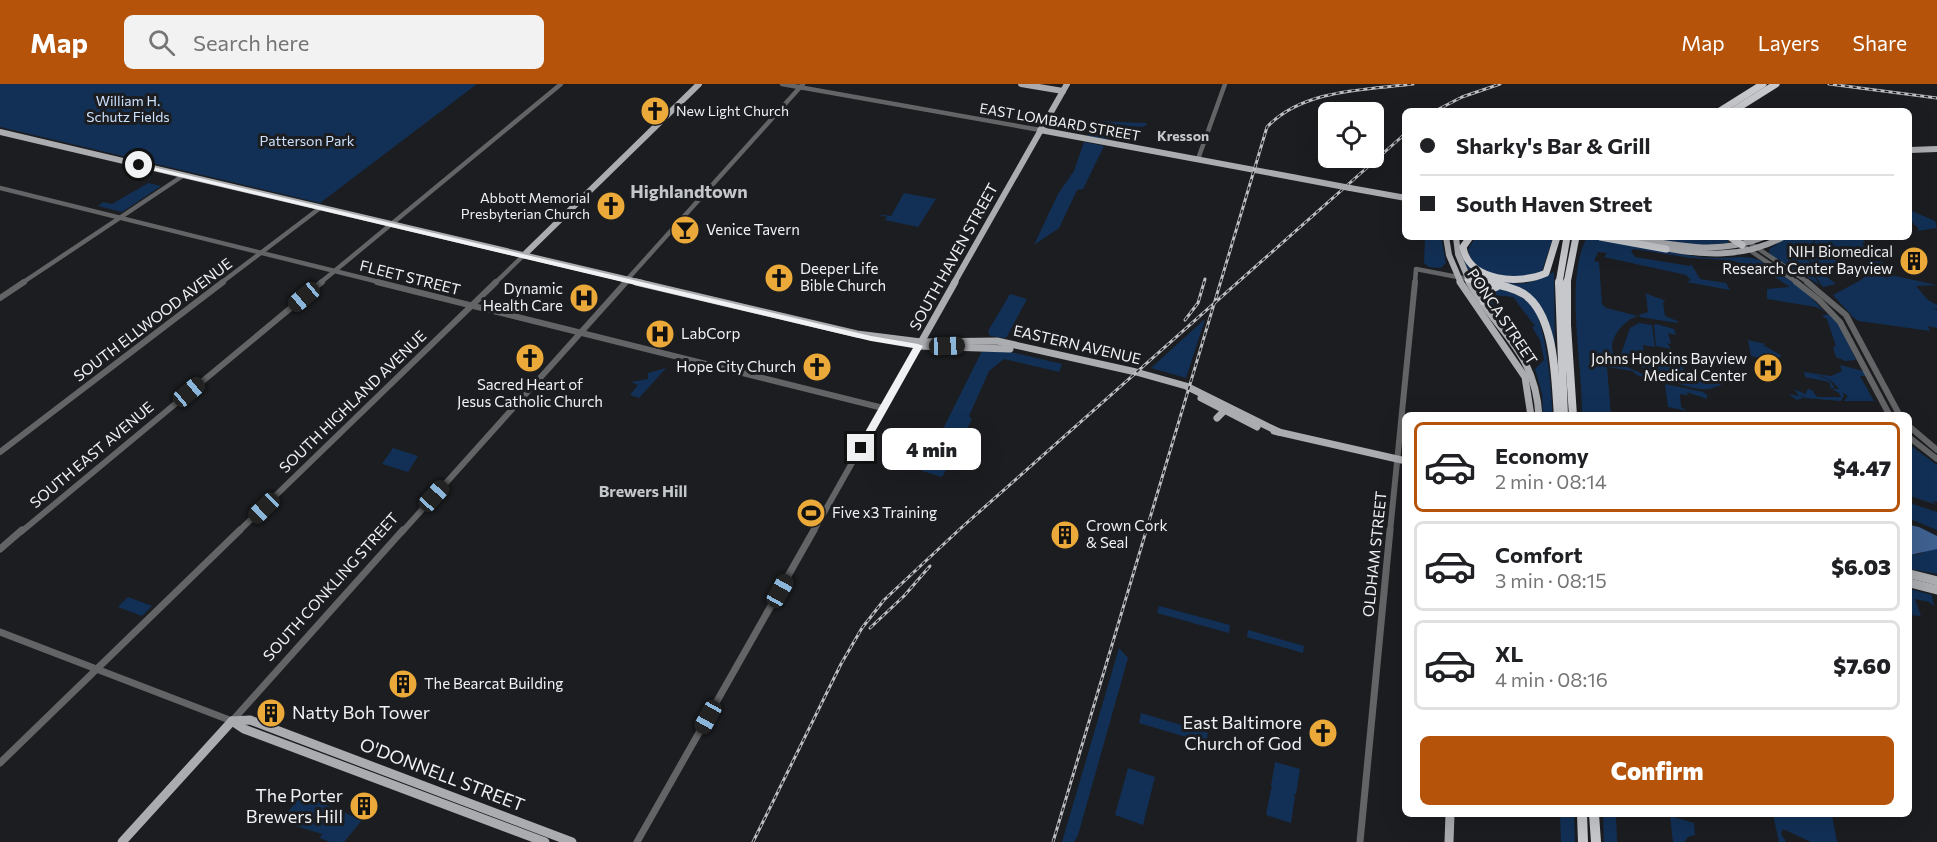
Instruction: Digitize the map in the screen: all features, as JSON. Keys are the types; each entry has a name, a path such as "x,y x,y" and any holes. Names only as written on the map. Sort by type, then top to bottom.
{"highway":[{"path":"1725,108 1763,84"},
{"path":"1738,108 1776,84"},
{"path":"1468,240 1463,251 1471,264 1494,277 1519,282 1536,279 1546,273 1569,240"},
{"path":"1570,240 1572,275 1568,280 1573,412"},
{"path":"1564,412 1559,280 1570,240"},
{"path":"1616,240 1666,249"},
{"path":"1468,279 1503,287 1529,298 1539,311 1552,360 1557,412"},
{"path":"1484,301 1482,295 1486,289 1503,287"},
{"path":"1582,817 1583,842"},
{"path":"1594,817 1596,842"}],"main road":[{"name":"SOUTH HIGHLAND AVENUE","path":"524,255 699,84"},
{"path":"1021,84 1063,91"},
{"name":"SOUTH HAVEN STREET","path":"920,344 1067,84"},
{"name":"EAST LOMBARD STREET","path":"1040,130 1402,197"},
{"name":"EASTERN AVENUE","path":"0,132 857,333 890,343 989,346 1032,353 1161,382 1190,393 1262,429 1402,461"},
{"path":"1912,150 1937,149"},
{"name":"PONCA STREET","path":"1446,240 1447,250 1456,276 1520,366 1529,392 1531,412"},
{"name":"PONCA STREET","path":"1456,240 1459,262 1468,279 1527,363 1537,391 1539,412"},
{"path":"1627,240 1666,249 1710,254 1751,252 1778,240"},
{"path":"1647,240 1707,248 1744,242"},
{"name":"EASTERN AVENUE","path":"920,344 997,341 1154,376 1200,392 1279,432"},
{"path":"1217,418 1224,411"},
{"path":"1912,575 1937,581"},
{"path":"1912,584 1937,590"},
{"name":"O'DONNELL STREET","path":"232,721 250,720 566,840"},
{"name":"O'DONNELL STREET","path":"232,721 244,729 545,842"},
{"name":"SOUTH CONKLING STREET","path":"122,842 232,721"},
{"path":"1449,842 1450,817"}],"street":[{"name":"SOUTH EAST AVENUE","path":"0,549 561,84"},
{"name":"EAST LOMBARD STREET","path":"782,84 1040,130"},
{"path":"1198,159 1225,84"},
{"name":"SOUTH CONKLING STREET","path":"232,721 802,86"},
{"path":"0,298 184,176"},
{"name":"FLEET STREET","path":"0,188 883,408"},
{"name":"SOUTH ELLWOOD AVENUE","path":"0,452 320,207"},
{"path":"1744,242 1760,249 1822,292 1846,315 1898,412"},
{"path":"1744,242 1751,252 1812,294 1832,312 1846,330 1888,412"},
{"name":"SOUTH HIGHLAND AVENUE","path":"0,764 524,255"},
{"name":"OLDHAM STREET","path":"1406,412 1416,269 1456,276"},
{"path":"1456,276 1468,279"},
{"name":"SOUTH HAVEN STREET","path":"637,842 920,344"},
{"path":"1912,429 1937,450"},
{"path":"1912,440 1937,459"},
{"name":"OLDHAM STREET","path":"1360,842 1402,461"},
{"name":"O'DONNELL STREET","path":"0,632 232,721"}],"green space":[{"name":"Patterson Park","path":"0,84 477,84 320,203 0,127"},
{"path":"1095,121 1146,123 1147,125 1142,127 1115,125 1107,140 1087,136"},
{"path":"1084,142 1104,146 1083,189 1077,190 1059,228 1034,245 1058,194 1074,171"},
{"path":"148,183 161,186 122,212 98,206 103,202 112,204"},
{"path":"904,193 936,199 918,227 885,220 887,217 877,214 891,216"},
{"path":"1912,211 1935,221 1937,228 1917,231 1919,229 1912,222"},
{"path":"1425,240 1442,240 1446,263 1441,268 1429,267 1424,263"},
{"path":"1474,240 1552,240 1542,271 1523,279 1511,279 1488,272 1471,258 1468,249"},
{"path":"1586,240 1619,240 1685,255 1754,258 1786,276 1826,313 1818,306 1821,310 1816,307 1767,299 1767,289 1790,287 1764,270 1730,260 1691,258 1634,249 1631,251 1635,257 1690,266 1691,264 1700,279 1726,283 1730,290 1686,282 1691,280 1686,275 1604,257 1607,253 1598,252 1594,261 1599,262 1602,304 1606,308 1638,316 1627,322 1617,333 1612,346 1613,353 1620,362 1645,375 1647,379 1633,371 1607,367 1611,412 1582,412 1576,324 1580,255"},
{"path":"1660,240 1728,240 1729,243 1697,246"},
{"path":"1783,240 1814,240 1813,245 1805,255 1811,264 1810,271 1820,285 1778,259 1818,286 1812,283 1770,255 1769,249"},
{"path":"1815,240 1864,240 1865,243 1862,243 1868,253 1834,247 1838,264 1823,274 1836,284 1823,287 1811,270 1812,263 1807,255 1814,247"},
{"path":"1463,258 1477,270 1506,282 1521,284 1554,272 1555,356 1546,318 1537,301 1470,276"},
{"path":"1869,261 1885,262 1872,264 1874,271 1884,273 1887,281 1886,274 1937,285 1916,286 1928,300 1937,305 1937,309 1932,308 1937,310 1937,328 1928,326 1930,331 1859,321 1849,315 1853,317 1833,295 1861,280 1869,273 1867,263"},
{"path":"1499,288 1526,300 1535,311 1547,356 1553,412 1543,412 1542,394 1535,369 1544,360 1540,340 1532,327 1535,326 1513,297 1493,295 1490,299 1532,354 1533,359 1487,299 1486,294"},
{"path":"1642,292 1666,301 1663,302 1665,316 1677,321 1677,319 1678,323 1640,317 1639,315 1648,312 1646,294"},
{"path":"1010,294 1027,299 1006,338 990,336 988,331"},
{"path":"1828,314 1838,323 1856,360 1845,361 1836,357 1833,347 1836,346 1827,319 1822,316"},
{"path":"1205,319 1186,378 1151,368"},
{"path":"1639,323 1652,325 1655,347 1643,345 1644,356 1668,361 1672,367 1682,366 1685,373 1693,378 1689,379 1711,384 1727,382 1709,389 1690,387 1631,362 1631,360 1668,371 1621,354 1630,328"},
{"path":"1654,325 1674,329 1676,335 1668,333 1671,344 1667,343 1671,349 1656,346"},
{"path":"1748,340 1766,344 1763,345 1782,356 1770,360 1751,356"},
{"path":"983,349 1006,351 1062,364 1059,372 1004,359 989,371 969,416 972,419 942,477 922,471"},
{"path":"1840,365 1863,371 1866,376 1860,376 1874,401 1844,401 1848,396 1842,392 1844,396 1841,401 1805,398 1800,395 1803,398 1797,400 1788,394 1799,396 1794,389 1805,394 1808,389 1812,390 1817,397 1841,397 1832,389 1839,389 1830,380 1817,375 1829,380 1835,388 1831,388 1829,382 1805,377 1804,372 1831,376 1842,371"},
{"path":"666,368 639,398 630,395 638,385 631,382 648,379 648,373"},
{"path":"1665,384 1703,392 1707,395 1707,399 1687,392 1688,395 1680,394 1681,407 1687,411 1668,407"},
{"path":"1912,446 1937,465 1937,502 1931,501 1937,505 1912,497"},
{"path":"393,448 418,456 408,472 382,464"},
{"path":"1912,504 1937,512 1937,530 1912,520"},
{"path":"1937,549 1937,574 1912,569 1912,555"},
{"path":"1912,590 1932,595 1934,606 1929,602 1915,599 1921,616 1912,615"},
{"path":"128,597 152,606 142,616 118,607"},
{"path":"1159,606 1230,625 1229,633 1157,613"},
{"path":"1248,630 1304,646 1303,653 1247,637"},
{"path":"1119,648 1128,658 1078,835 1074,842 1062,842"},
{"path":"1141,713 1208,733 1206,743 1139,723"},
{"path":"1275,762 1300,769 1296,794 1293,795 1295,796 1291,823 1266,815 1271,789 1273,789 1271,786"},
{"path":"1128,768 1155,777 1143,825 1115,815"},
{"path":"302,795 362,820 344,842 330,842 320,838 322,834 280,821"},
{"path":"1560,817 1574,817 1575,842 1561,842"},
{"path":"1603,817 1616,817 1617,842 1604,842"},
{"path":"1670,817 1694,823 1695,835 1688,837 1684,842 1673,842"},
{"path":"1773,817 1832,817 1837,842 1811,842 1783,829 1781,834 1786,842 1779,842"}],"shaded area":[{"path":"1912,525 1937,536 1937,549 1912,555"}],"railway":[{"path":"1214,303 1267,127 1282,114 1316,98 1355,90 1413,84"},
{"path":"1441,108 1462,97 1500,84"},
{"path":"1829,84 1937,98"},
{"path":"1214,303 1402,137"},
{"path":"1185,320 1198,303 1205,279"},
{"path":"753,842 841,664 862,628 884,600 961,528 1214,303"},
{"path":"1053,842 1214,303"},
{"path":"870,628 904,596 930,566"}],"place":[{"name":"New Light Church","path":"655,111"},
{"name":"Abbott Memorial Presbyterian Church","path":"611,206"},
{"name":"Venice Tavern","path":"685,230"},
{"name":"NIH Biomedical Research Center Bayview","path":"1914,261"},
{"name":"Deeper Life Bible Church","path":"779,278"},
{"name":"Dynamic Health Care","path":"584,298"},
{"name":"LabCorp","path":"660,334"},
{"name":"Sacred Heart of Jesus Catholic Church","path":"530,358"},
{"name":"Hope City Church","path":"817,367"},
{"name":"Johns Hopkins Bayview Medical Center","path":"1768,368"},
{"name":"Five x3 Training","path":"811,513"},
{"name":"Crown Cork & Seal","path":"1065,535"},
{"name":"The Bearcat Building","path":"403,684"},
{"name":"Natty Boh Tower","path":"271,713"},
{"name":"East Baltimore Church of God","path":"1323,733"},
{"name":"The Porter Brewers Hill","path":"364,806"}],"district":[{"name":"Kresson","path":"1183,136"},
{"name":"Highlandtown","path":"689,192"},
{"name":"Brewers Hill","path":"643,491"}],"route":[{"path":"139,165 857,333 890,343 918,346 861,448"}],"park label":[{"name":"William H. Schutz Fields","path":"128,110"}]}
